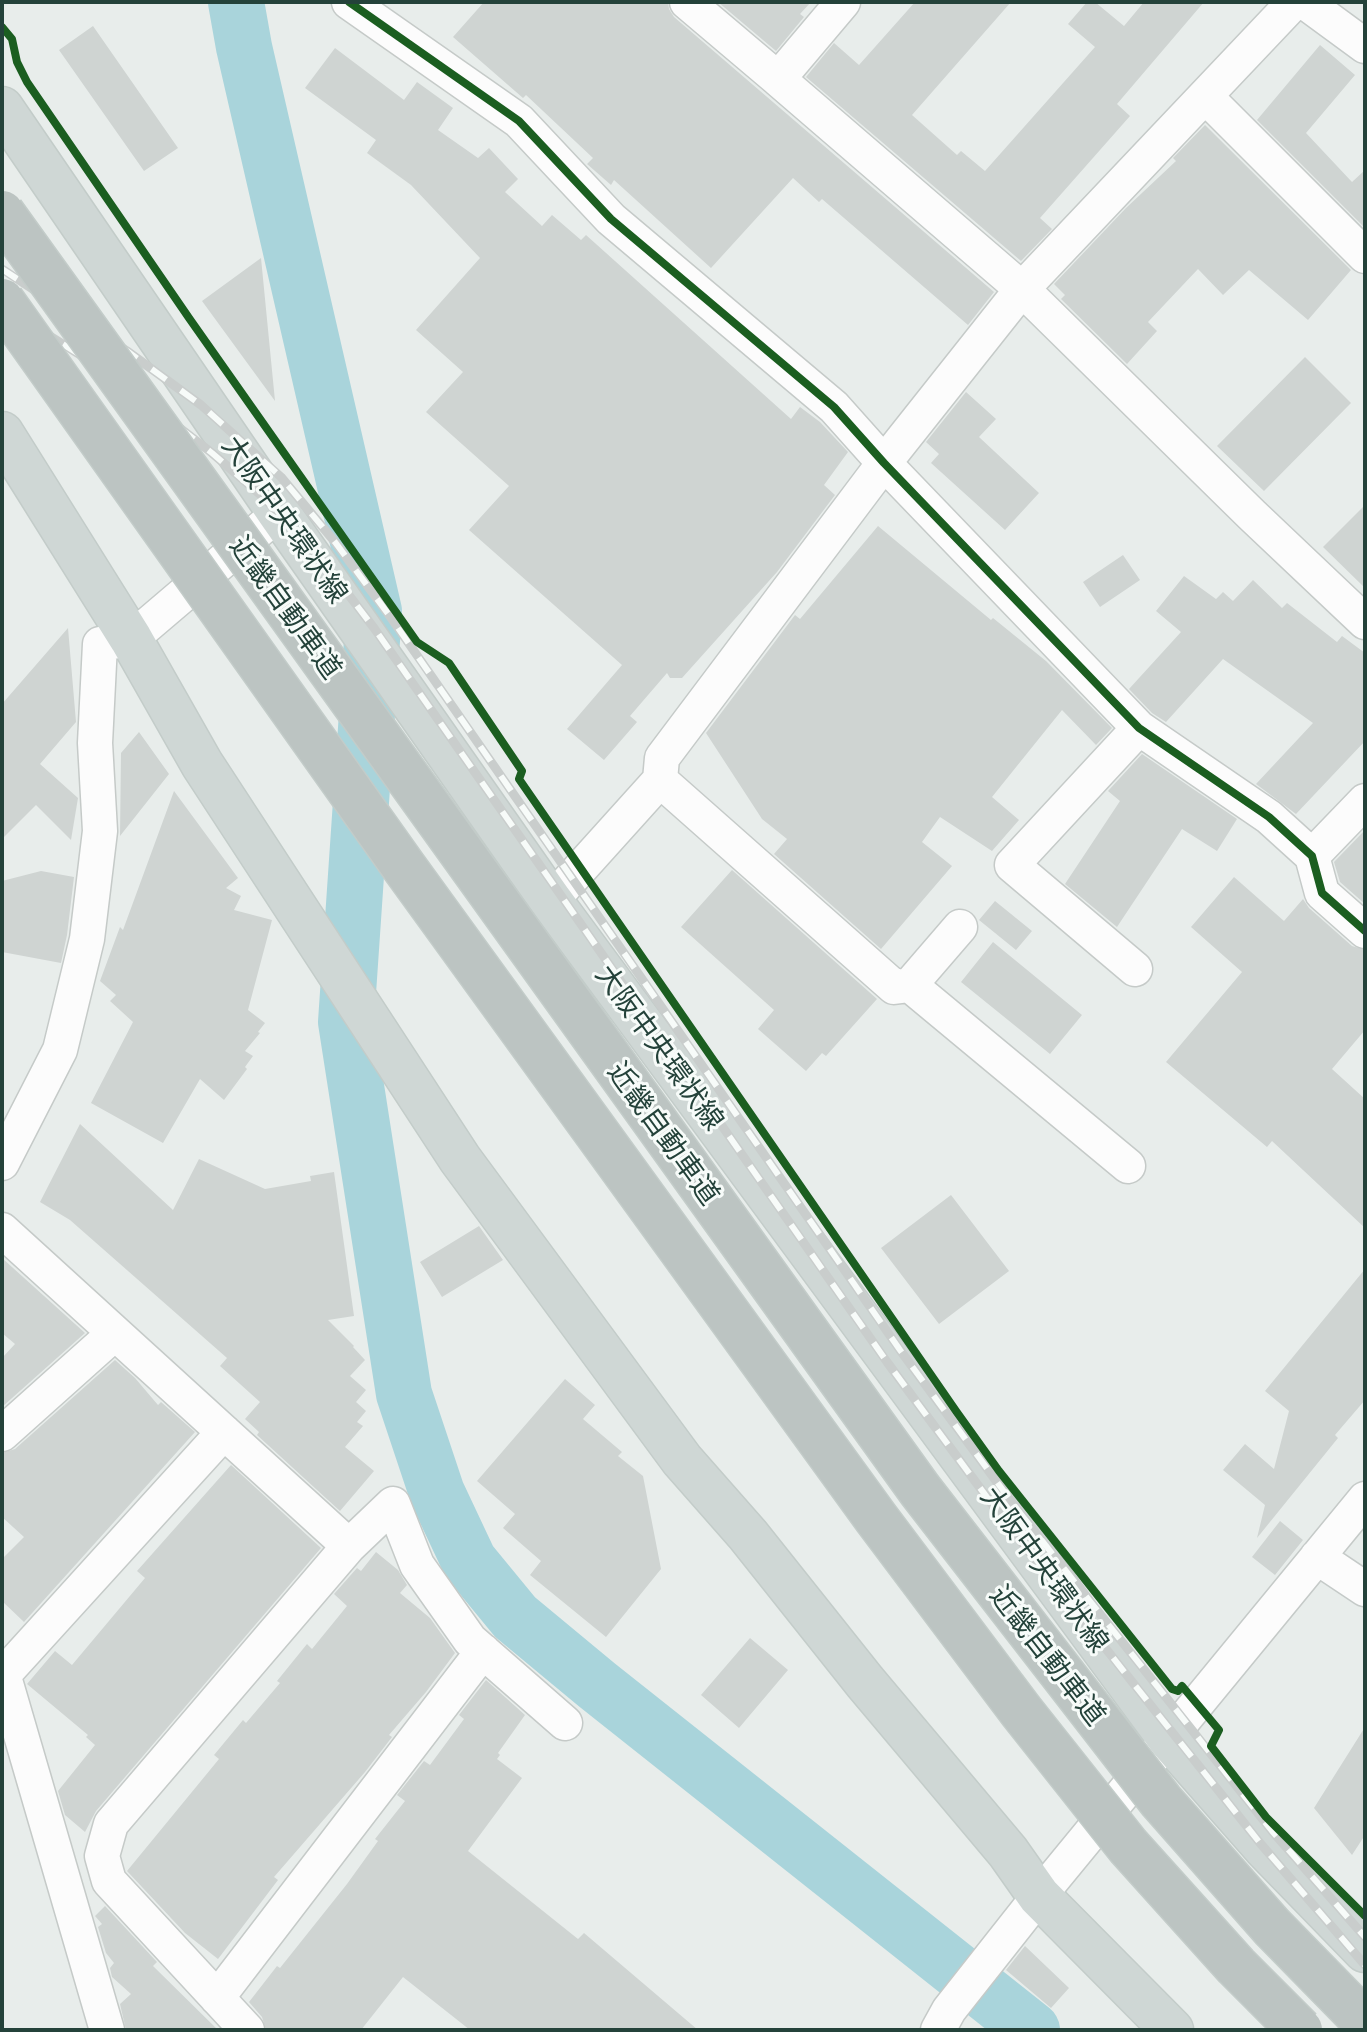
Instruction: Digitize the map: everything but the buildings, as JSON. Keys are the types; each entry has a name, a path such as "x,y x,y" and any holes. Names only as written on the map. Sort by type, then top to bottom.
{"highway":[{"name":"近畿自動車道","path":"2,213 920,1490 1161,1801 1272,1927 1365,2022"},
{"name":"近畿自動車道","path":"2,301 404,867 876,1518 1021,1711 1128,1846 1236,1966 1300,2030"}],"main road":[{"name":"大阪中央環状線","path":"2,108 279,513 551,901 1170,1740 1264,1847 1365,1951"},
{"path":"2,433 131,639 202,764 460,1159 682,1460 748,1535 865,1682 1008,1852 1039,1896 1172,2030"}],"street":[{"path":"349,2 519,121 611,219 834,407 1139,728 1269,817 1312,856 1322,893 1365,931"},
{"path":"687,2 1022,289 1365,622"},
{"path":"778,79 843,2"},
{"path":"551,901 660,780 662,758 884,463 1022,289 1294,2"},
{"path":"1305,2 1365,46"},
{"path":"1206,97 1365,256"},
{"path":"2,1163 60,1050 87,939 100,831 95,743 100,644 131,639 279,513"},
{"path":"1135,969 1012,865 1139,728"},
{"path":"660,780 894,987 910,985 960,927"},
{"path":"1312,856 1365,801"},
{"path":"910,985 1128,1166"},
{"path":"2,1230 349,1546"},
{"path":"2,1434 115,1333"},
{"path":"107,2030 3,1672 224,1432"},
{"path":"938,2030 949,2010 1039,1896 1365,1499"},
{"path":"247,2030 109,1881 102,1856 111,1824 349,1546 393,1504 417,1565 470,1640 565,1723"},
{"path":"1317,1557 1365,1589"},
{"path":"217,1998 483,1651"}],"waterway":[{"path":"236,2 374,611 346,1022 404,1394 437,1493 469,1561 515,1617 1032,2030"}],"railway":[{"path":"2,269 127,351 201,405 281,477 335,542 389,615 900,1350 1016,1508 1272,1831 1365,1937"},
{"path":"2,306 109,373 212,453 262,496 319,556 374,628 887,1362 1003,1519 1260,1843 1365,1965"}],"cycle path":[{"path":"349,2 519,121 611,219 834,407 1139,728 1269,817 1312,856 1322,893 1365,931"},
{"path":"2,27 12,39 17,62 27,82 189,318 417,642 449,663 522,771 519,779 999,1471 1172,1689 1178,1691 1182,1686 1219,1730 1211,1746 1266,1817 1365,1916"}]}
